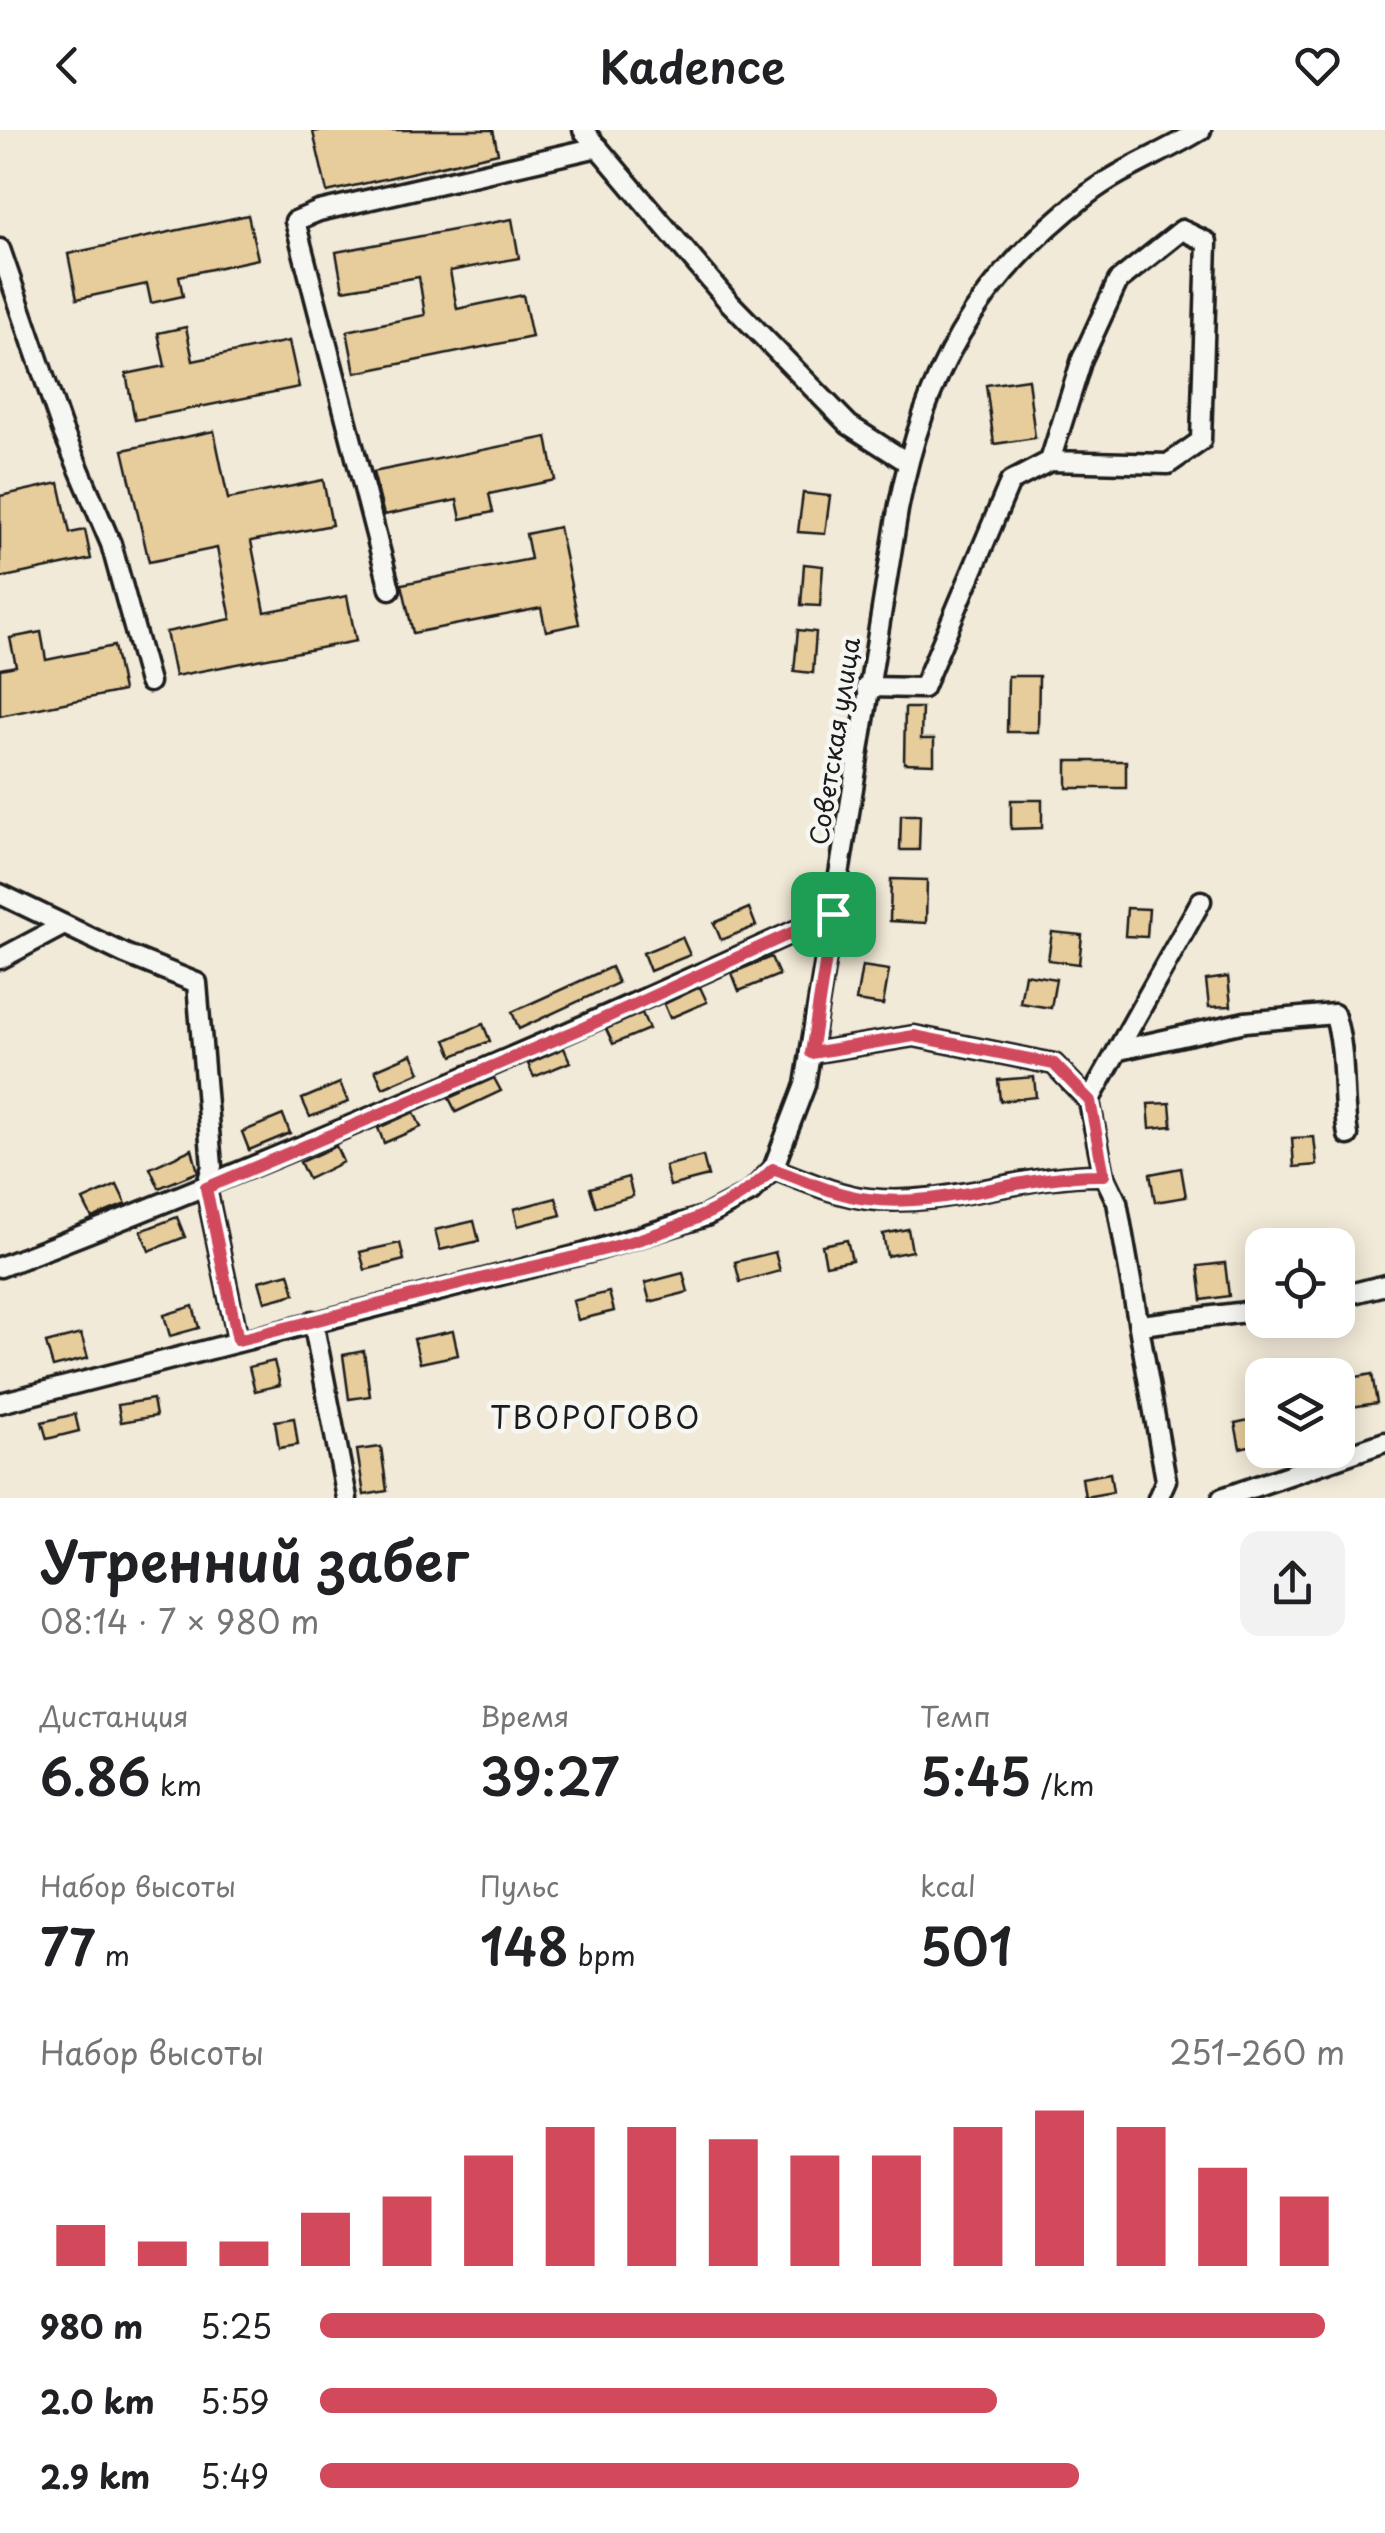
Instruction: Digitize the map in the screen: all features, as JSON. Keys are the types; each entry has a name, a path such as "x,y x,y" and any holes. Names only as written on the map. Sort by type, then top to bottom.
{"street":[{"path":"582,130 728,301 848,425 907,462"},
{"name":"Советская улица","path":"0,1403 586,1252 706,1216 751,1192 773,1169 790,1132 811,1053 866,687 907,462 942,360 972,313 1018,259 1090,192 1201,130"},
{"path":"390,589 296,221 319,211 598,147"},
{"path":"866,687 923,688 1010,482 1050,461 1168,464 1201,441 1207,242 1182,230 1118,281 1082,359 1050,461"},
{"path":"0,249 62,428 111,544 149,682"},
{"path":"0,894 197,983 212,1166 206,1188 238,1340"},
{"path":"1090,1101 1201,901"},
{"path":"0,1267 206,1188 585,1027 833,914"},
{"path":"0,958 64,925"},
{"path":"1119,1050 1245,1022 1334,1014 1340,1031 1340,1095 1348,1135"},
{"path":"811,1053 914,1036 1054,1064 1090,1101 1104,1175 1117,1202 1141,1325 1166,1480 1158,1498"},
{"path":"773,1169 867,1199 912,1200 1070,1174 1104,1175"},
{"path":"1355,1293 1385,1285"},
{"path":"1141,1325 1245,1312"},
{"path":"313,1321 346,1498"},
{"path":"1222,1498 1243,1487 1385,1442"}],"building":[{"path":"493,130 498,153 327,192 313,132"},
{"path":"248,215 258,259 179,276 183,296 151,303 147,284 77,299 68,254"},
{"path":"512,219 519,258 450,271 457,309 523,295 532,337 355,373 347,331 425,315 419,277 343,290 336,252"},
{"path":"186,327 193,361 289,341 299,387 135,420 126,374 165,366 158,333"},
{"path":"1028,379 1035,438 994,444 986,385"},
{"path":"214,431 228,499 323,480 332,525 251,541 265,612 347,596 356,641 175,676 166,632 231,619 217,548 149,562 123,450"},
{"path":"547,437 555,480 489,494 493,512 461,519 457,500 384,515 373,472"},
{"path":"59,483 70,533 85,530 91,559 0,578 0,496"},
{"path":"803,493 830,496 825,534 798,532"},
{"path":"559,527 579,624 546,631 541,608 413,633 402,584 531,559 526,534"},
{"path":"804,564 823,566 820,606 801,605"},
{"path":"798,630 816,632 813,673 794,671"},
{"path":"41,632 46,660 114,646 123,691 0,716 0,669 16,666 10,638"},
{"path":"1008,676 1039,676 1038,732 1007,732"},
{"path":"905,708 922,708 921,739 934,739 934,764 904,763"},
{"path":"1067,761 1126,761 1126,788 1067,788"},
{"path":"1011,800 1042,800 1042,828 1011,829"},
{"path":"901,815 920,815 919,850 900,850"},
{"path":"891,879 927,880 926,923 890,921"},
{"path":"749,908 756,926 721,940 714,923"},
{"path":"1127,908 1149,909 1147,937 1125,936"},
{"path":"1052,932 1082,935 1079,964 1048,960"},
{"path":"682,937 690,955 650,971 643,953"},
{"path":"771,957 779,975 739,991 732,973"},
{"path":"862,966 889,970 883,1005 856,1001"},
{"path":"611,967 618,983 519,1029 512,1012"},
{"path":"1025,974 1056,979 1051,1008 1020,1003"},
{"path":"1228,977 1231,1006 1209,1007 1206,980"},
{"path":"700,987 707,1002 670,1018 664,1004"},
{"path":"642,1013 649,1029 613,1044 606,1029"},
{"path":"483,1024 490,1041 453,1056 446,1040"},
{"path":"564,1048 570,1062 534,1077 528,1064"},
{"path":"412,1054 420,1072 383,1088 375,1070"},
{"path":"1034,1077 1036,1097 1000,1101 998,1080"},
{"path":"494,1078 501,1091 456,1112 449,1098"},
{"path":"340,1083 348,1102 310,1117 302,1099"},
{"path":"1170,1103 1172,1126 1150,1128 1148,1104"},
{"path":"414,1112 421,1127 384,1143 378,1128"},
{"path":"283,1115 290,1133 249,1150 242,1132"},
{"path":"1314,1137 1317,1165 1294,1167 1292,1138"},
{"path":"336,1146 343,1162 308,1179 300,1162"},
{"path":"192,1149 198,1172 159,1188 150,1168"},
{"path":"703,1156 708,1176 670,1186 665,1166"},
{"path":"1181,1168 1186,1197 1155,1202 1150,1174"},
{"path":"628,1177 633,1196 596,1207 590,1188"},
{"path":"117,1185 126,1204 92,1218 83,1200"},
{"path":"556,1198 561,1215 518,1226 514,1209"},
{"path":"177,1217 185,1237 149,1251 141,1231"},
{"path":"474,1221 479,1241 440,1250 435,1230"},
{"path":"908,1229 912,1251 887,1256 883,1234"},
{"path":"847,1240 852,1260 826,1265 822,1245"},
{"path":"400,1243 404,1260 365,1270 360,1252"},
{"path":"775,1252 780,1271 740,1282 735,1262"},
{"path":"1225,1263 1229,1296 1202,1300 1198,1266"},
{"path":"289,1273 295,1294 265,1302 259,1281"},
{"path":"683,1273 688,1292 650,1302 645,1283"},
{"path":"609,1292 614,1311 578,1320 573,1301"},
{"path":"193,1306 199,1328 170,1336 164,1315"},
{"path":"453,1331 458,1355 420,1363 414,1339"},
{"path":"81,1334 88,1358 53,1367 46,1343"},
{"path":"364,1351 370,1396 349,1399 343,1355"},
{"path":"274,1361 280,1385 255,1391 249,1367"},
{"path":"1372,1374 1377,1403 1355,1406 1355,1377"},
{"path":"153,1399 156,1416 121,1422 118,1405"},
{"path":"75,1414 79,1431 47,1439 42,1422"},
{"path":"294,1418 298,1445 279,1448 275,1421"},
{"path":"1245,1421 1245,1447 1240,1448 1235,1423"},
{"path":"381,1447 387,1491 364,1495 357,1450"},
{"path":"1110,1473 1113,1492 1085,1497 1082,1478"}],"district":[{"name":"ТВОРОГОВО","path":"596,1416"}],"route":[{"path":"833,914 811,1053 914,1036 1054,1064 1090,1101 1104,1175 1070,1174 912,1200 867,1199 822,1188 773,1169 751,1192 706,1216 586,1252 238,1340 206,1188 585,1027 833,914"}]}
